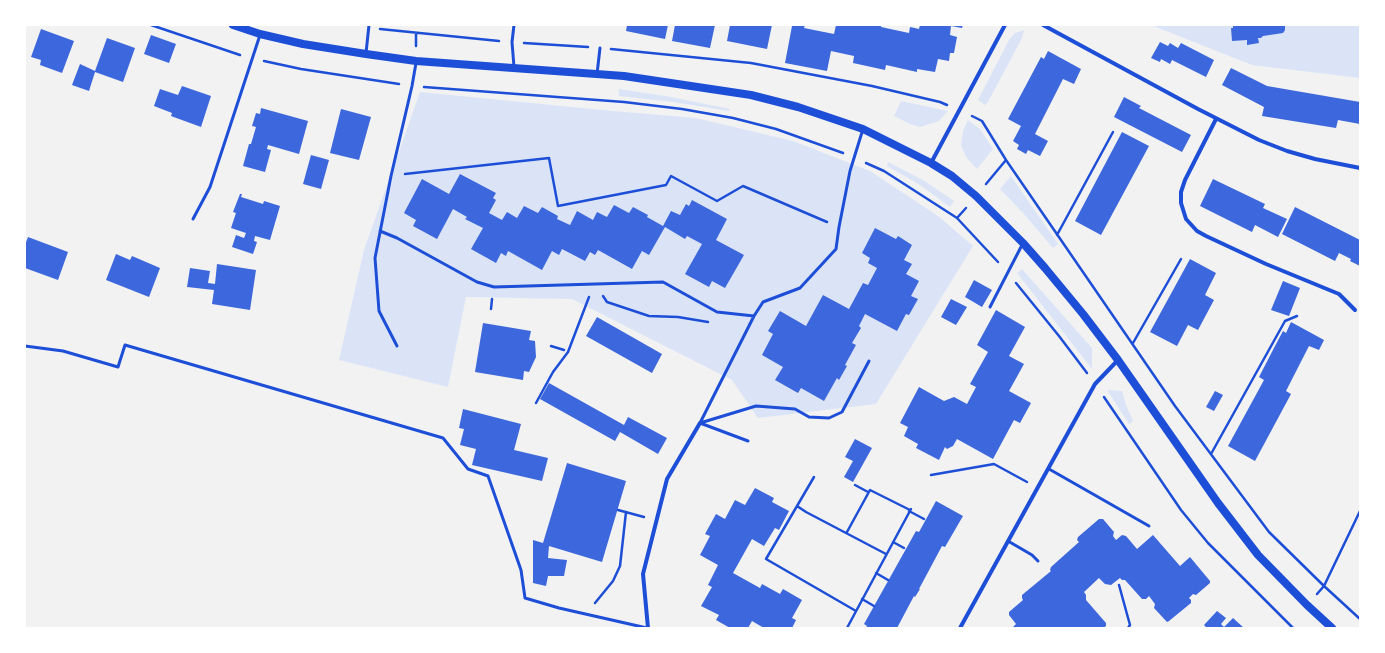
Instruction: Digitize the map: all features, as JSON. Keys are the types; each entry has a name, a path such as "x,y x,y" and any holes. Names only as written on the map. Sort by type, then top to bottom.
{"main road":[{"path":"233,25 260,34 303,44 416,61 624,76 751,95 798,107 863,130 931,163 952,176 976,196 1023,243 1083,314 1118,360 1218,503 1258,555 1332,628"}],"street":[{"path":"931,163 1005,25"},
{"path":"1043,25 1216,119 1259,140 1287,151 1315,159 1360,168"},
{"path":"1216,119 1185,180 1181,192 1181,202 1186,219 1191,225 1206,236 1266,264 1339,294 1355,310"},
{"path":"960,628 1096,384 1118,360"},
{"path":"647,628 643,574 667,479 700,423"}],"lane":[{"path":"514,25 512,42 514,67"},
{"path":"366,54 369,26"},
{"path":"193,219 210,186 260,34"},
{"path":"597,74 600,48"},
{"path":"397,346 379,311 374,258 412,86 416,61"},
{"path":"700,423 754,316 763,302 800,288 836,249 850,171 863,130"},
{"path":"380,231 397,238 477,282 494,286 663,282 717,312 754,316"},
{"path":"990,307 1023,243"},
{"path":"25,346 63,351 118,367 125,345 443,438 468,470 488,476 521,570 525,598 559,608 647,628"},
{"path":"700,423 756,406 795,409 809,417 829,418 842,412 869,361"},
{"path":"700,423 748,441"},
{"path":"1049,469 1149,526"},
{"path":"1008,541 1032,555 1038,561"}],"path":[{"path":"151,25 253,59 301,69 412,86 624,102 682,109 733,118 776,129 820,144 884,172 958,218 987,249 1059,336 1096,384 1181,510 1208,543 1293,628"},
{"path":"369,26 512,42 600,48 752,64 872,86 940,102 982,120 1006,160 1175,406 1269,532 1360,619"},
{"path":"1057,235 1113,132"},
{"path":"391,176 428,170 549,158 558,206 666,185 671,176 717,201 743,186 839,228"},
{"path":"1133,343 1181,259"},
{"path":"536,403 553,372 568,352 594,284"},
{"path":"607,302 649,316 678,317 711,323 717,312"},
{"path":"1211,454 1285,321 1297,316"},
{"path":"551,346 564,350"},
{"path":"931,475 994,464 1038,488"},
{"path":"814,477 766,559 856,611"},
{"path":"855,486 868,492 870,490 910,510 924,519"},
{"path":"847,532 868,492"},
{"path":"797,505 806,512 847,532 886,554"},
{"path":"618,510 657,520"},
{"path":"847,628 910,510"},
{"path":"1307,605 1324,586 1360,511"},
{"path":"590,615 596,601 613,581 620,566 626,512"},
{"path":"893,542 904,548"},
{"path":"876,573 888,580"},
{"path":"1119,585 1130,625 1128,628"},
{"path":"862,599 874,606"}],"shaded area":[{"path":"1151,25 1360,25 1360,78 1252,65"},
{"path":"1024,30 1022,38 985,105 978,100 1009,40 1015,33"},
{"path":"619,89 671,97 730,109 729,111 673,102 619,96"},
{"path":"420,92 696,118 793,141 870,171 938,216 973,246 876,404 758,418 732,380 572,299 466,297 448,387 339,360 364,250"},
{"path":"901,101 948,111 939,121 920,127 894,116"},
{"path":"968,120 980,129 993,149 977,169 966,157 961,145 963,131"},
{"path":"888,162 923,180 954,201 950,207 920,185 887,166"},
{"path":"1011,176 1058,244 1053,248 1000,189"},
{"path":"1022,269 1092,348 1092,369 1017,273"},
{"path":"1107,390 1122,391 1133,421 1129,424"}],"building":[{"path":"627,25 668,25 665,39 626,31"},
{"path":"675,25 715,25 710,48 672,41"},
{"path":"730,25 772,25 767,49 727,41"},
{"path":"805,25 804,28 834,34 836,25 881,25 881,27 909,33 910,27 919,29 920,25 963,25 962,28 951,26 950,35 957,37 954,53 950,53 949,61 938,59 935,72 917,69 917,72 886,65 885,70 853,63 854,56 831,51 827,71 785,63 792,26"},
{"path":"1233,25 1289,26 1285,26 1283,33 1263,36 1258,38 1259,43 1247,45 1247,40 1232,41 1231,28 1233,28"},
{"path":"41,29 74,41 62,73 40,65 41,60 31,57"},
{"path":"151,35 176,44 169,63 144,54"},
{"path":"107,38 135,48 123,82 95,72 89,91 72,85 80,64 95,71"},
{"path":"1160,42 1168,46 1170,43 1178,48 1181,43 1214,60 1206,77 1172,60 1170,64 1161,59 1160,62 1151,58"},
{"path":"1048,51 1081,69 1074,84 1063,79 1035,134 1048,141 1040,156 1028,150 1026,154 1017,149 1019,145 1013,141 1021,126 1008,119 1041,57 1044,59"},
{"path":"1231,68 1267,86 1360,102 1360,124 1338,120 1336,128 1262,116 1264,107 1222,85"},
{"path":"182,86 211,96 201,127 171,116 172,113 154,106 160,89 178,95"},
{"path":"1124,97 1141,106 1139,108 1191,135 1182,152 1114,117"},
{"path":"261,108 308,121 299,154 268,145 267,149 271,150 265,172 243,166 249,144 251,144 256,127 252,126 256,113 260,114"},
{"path":"341,109 371,117 359,160 330,153"},
{"path":"1122,132 1149,146 1101,235 1075,221"},
{"path":"311,155 329,160 321,189 303,184"},
{"path":"460,174 496,193 493,198 496,200 489,213 502,220 507,212 517,218 524,206 538,213 542,207 558,216 557,219 570,225 577,211 593,220 597,212 607,217 614,205 629,213 633,207 648,215 647,217 663,226 671,211 680,215 686,204 689,206 692,200 727,219 716,240 744,255 725,288 712,281 709,287 685,274 702,244 687,236 685,239 665,227 649,255 642,251 632,269 598,250 595,255 590,252 585,261 562,249 559,255 552,251 542,270 508,251 506,256 501,253 496,263 471,249 483,228 465,219 467,217 453,209 437,239 413,226 416,220 404,213 422,179 449,194"},
{"path":"1213,179 1265,204 1263,208 1287,219 1278,237 1255,225 1252,232 1200,206"},
{"path":"240,194 242,194 241,197 263,204 264,201 280,206 270,240 255,236 254,241 257,242 253,254 232,247 236,235 244,238 246,233 231,228 236,213 233,212"},
{"path":"1295,207 1360,240 1360,266 1350,261 1351,259 1339,253 1335,261 1282,234"},
{"path":"875,228 896,239 898,236 912,245 904,260 912,264 906,274 919,281 911,296 918,299 909,315 906,314 897,331 865,314 859,326 861,328 852,343 856,345 845,365 847,366 839,380 837,378 824,401 801,388 798,393 775,380 783,367 762,355 773,334 768,331 780,311 806,326 823,295 849,309 863,283 868,285 877,268 868,263 870,258 862,253"},
{"path":"28,237 68,252 58,280 25,268 25,245"},
{"path":"116,254 130,260 132,256 160,268 149,297 106,280"},
{"path":"1190,259 1216,273 1205,295 1214,300 1198,330 1188,325 1177,346 1150,332"},
{"path":"217,264 256,270 250,310 212,304 214,290 187,287 190,268 210,271 208,283 215,284"},
{"path":"974,280 992,290 982,307 965,297"},
{"path":"1283,281 1300,288 1289,316 1271,310"},
{"path":"951,299 967,307 956,325 941,317"},
{"path":"996,310 1025,327 1009,356 1024,364 1009,391 1031,403 1020,423 1014,420 993,459 957,439 953,446 947,449 945,447 939,460 916,448 918,444 904,436 908,427 900,423 919,387 944,401 954,397 967,404 976,387 970,384 988,352 977,345"},
{"path":"597,317 662,354 652,373 586,336"},
{"path":"1291,322 1324,340 1319,350 1309,346 1286,391 1291,394 1255,461 1228,446 1264,380 1259,377 1283,331 1286,333"},
{"path":"483,323 531,331 529,340 535,341 536,357 529,372 524,371 523,380 475,372"},
{"path":"549,383 624,425 628,417 667,438 658,454 620,432 615,441 540,399"},
{"path":"1215,391 1223,395 1214,411 1206,407"},
{"path":"463,409 521,424 514,450 548,458 542,481 472,465 476,449 460,445 464,429 459,428"},
{"path":"855,439 872,448 853,482 844,477 853,461 845,457"},
{"path":"567,463 626,481 602,562 549,546 548,558 567,560 564,576 548,576 546,586 533,583 533,540 543,543"},
{"path":"755,488 774,498 772,502 789,511 779,530 775,528 764,546 752,539 733,573 760,588 762,584 780,594 783,589 802,600 792,618 796,620 792,628 764,628 752,621 748,628 730,628 716,620 719,615 701,606 712,587 708,585 718,565 700,555 710,536 705,534 716,514 725,519 735,500 745,505"},
{"path":"936,501 963,516 945,547 942,546 920,589 915,597 914,596 897,628 866,628 867,626 864,624 916,531 919,532"},
{"path":"1099,519 1103,519 1114,532 1113,536 1116,540 1122,535 1126,536 1137,549 1153,535 1180,566 1190,557 1210,581 1210,583 1196,595 1193,594 1189,598 1191,603 1167,622 1154,608 1155,604 1149,596 1146,599 1142,599 1125,580 1120,578 1111,585 1105,584 1099,578 1084,592 1086,595 1086,600 1106,623 1106,626 1103,628 1012,628 1016,624 1009,615 1009,612 1023,600 1022,595 1051,571 1051,567 1079,542 1077,540 1078,537"},
{"path":"1217,611 1226,618 1221,624 1224,627 1233,618 1244,628 1207,628 1204,625"}]}
